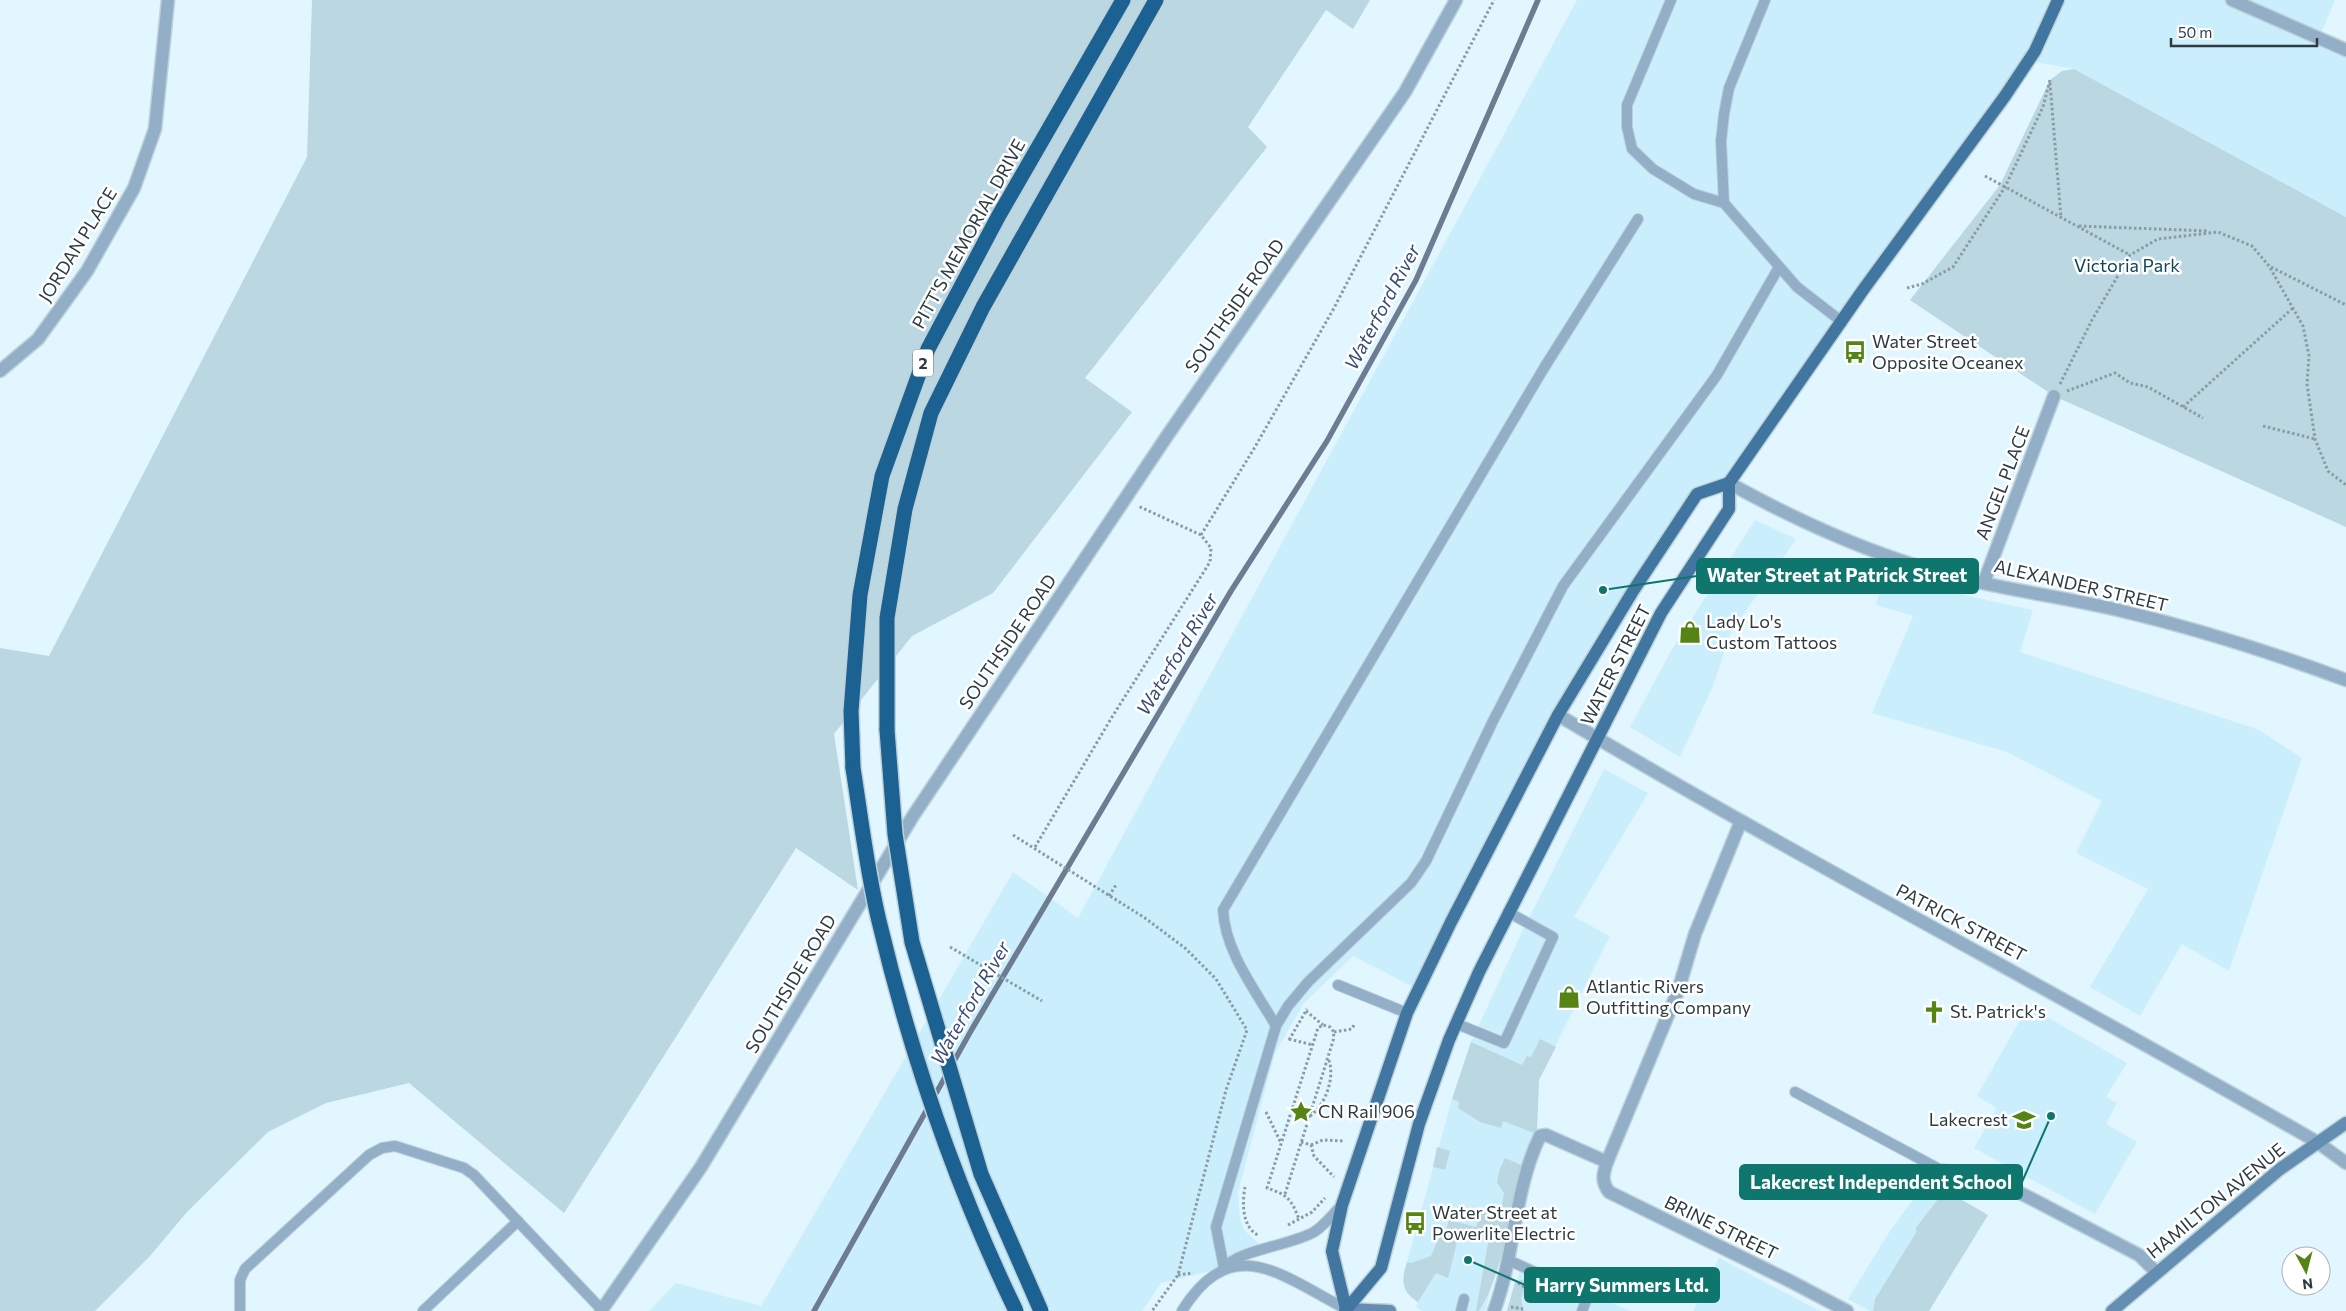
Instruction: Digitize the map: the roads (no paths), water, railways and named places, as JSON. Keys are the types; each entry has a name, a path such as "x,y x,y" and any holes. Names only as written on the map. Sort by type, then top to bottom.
{"highway":[{"name":"PITT'S MEMORIAL DRIVE","path":"1016,1311 982,1240 939,1126 906,1023 879,920 853,768 851,711 860,595 882,476 928,349 998,217 1123,0"},
{"name":"2","path":"1041,1311 981,1174 912,942 895,834 886,730 887,618 905,509 931,413 988,298 1156,0"}],"main road":[{"path":"1729,483 1841,321 2005,96 2035,51 2058,0"},
{"name":"WATER STREET","path":"1729,483 1729,509 1660,613 1598,739 1508,912 1449,1040 1419,1124 1398,1196 1381,1268 1347,1310 1332,1251 1342,1206 1407,1013 1451,922 1558,715 1633,591 1697,494 1729,483"}],"street":[{"name":"JORDAN PLACE","path":"0,371 38,339 87,271 134,188 155,129 168,0"},
{"name":"SOUTHSIDE ROAD","path":"602,1311 701,1167 913,816 1124,499 1405,92 1456,0"},
{"path":"2232,0 2346,50"},
{"name":"ANGEL PLACE","path":"1984,582 2054,396"},
{"name":"ALEXANDER STREET","path":"1729,483 1790,516 1846,541 1901,561 1984,582 2113,609 2187,628 2346,680"},
{"name":"PATRICK STREET","path":"1558,715 1869,893 2114,1026 2317,1142 2346,1163"},
{"name":"BRINE STREET","path":"1741,821 1695,934 1675,999 1607,1162 1603,1176 1604,1185 1609,1192 1847,1311"},
{"name":"HAMILTON AVENUE","path":"2112,1311 2280,1169 2346,1122"},
{"path":"1494,1311 1508,1260 1528,1165 1540,1136 1546,1135 1607,1162"},
{"path":"1984,1174 2139,1255 2156,1272"},
{"path":"1347,1310 1390,1311"}],"lane":[{"path":"1671,0 1627,105 1626,127 1632,149 1653,169 1694,194 1724,203 1797,287 1841,321"},
{"path":"1724,203 1721,141 1729,88 1765,0"},
{"path":"1276,1026 1230,945 1223,925 1223,910 1539,376 1638,219"},
{"path":"1224,1268 1216,1226 1276,1026 1288,1006 1308,982 1411,883 1426,861 1493,721 1563,586 1717,375 1779,267"},
{"path":"1457,1024 1504,1043 1549,946 1553,937 1508,912"},
{"path":"1338,985 1407,1013"},
{"path":"1795,1092 1939,1169 1984,1174"},
{"path":"240,1311 240,1280 245,1269 369,1154 382,1148 395,1146 464,1168 474,1174 602,1311"},
{"path":"1182,1311 1202,1284 1241,1256 1292,1242 1315,1232 1342,1206"},
{"path":"423,1311 518,1221"},
{"path":"1508,1260 1588,1296 1582,1311"},
{"path":"1224,1268 1240,1265 1265,1268 1347,1310"},
{"path":"1461,1311 1464,1299"}],"waterway":[{"name":"Waterford River","path":"814,1311 972,1029 1231,591 1327,441 1416,280 1538,0"}],"place":[{"name":"Water Street Opposite Oceanex","path":"1855,352"},
{"name":"Water Street at Patrick Street","path":"1603,590"},
{"name":"Lady Lo's Custom Tattoos","path":"1690,632"},
{"name":"Atlantic Rivers Outfitting Company","path":"1569,997"},
{"name":"St. Patrick's","path":"1934,1012"},
{"name":"CN Rail 906","path":"1301,1112"},
{"name":"Lakecrest Independent School","path":"2051,1116"},
{"name":"Lakecrest","path":"2024,1120"},
{"name":"Water Street at Powerlite Electric","path":"1415,1223"},
{"name":"Harry Summers Ltd.","path":"1468,1260"}],"park label":[{"name":"Victoria Park","path":"2127,266"}]}
